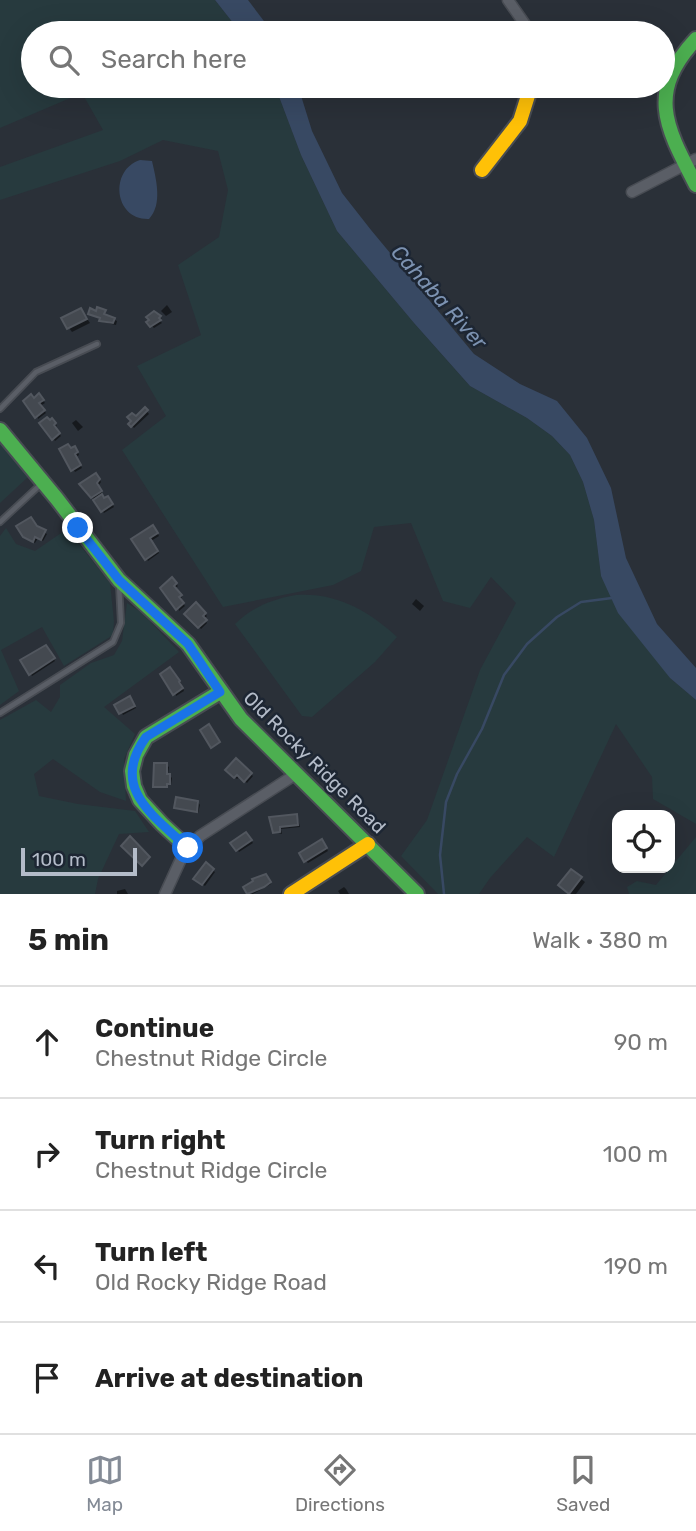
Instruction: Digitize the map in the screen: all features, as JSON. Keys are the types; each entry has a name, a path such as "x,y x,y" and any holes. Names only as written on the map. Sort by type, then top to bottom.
{"street":[{"path":"508,0 523,21"},
{"path":"675,63 696,38"},
{"path":"482,170 520,121 527,98"},
{"path":"666,98 664,109 672,139 690,161 696,185"},
{"path":"632,192 690,161"},
{"name":"Old Rocky Ridge Road","path":"0,430 44,482 119,580 188,644 220,692 262,742 416,893"},
{"path":"188,848 141,803 134,790 133,764 138,748 146,737 220,692"},
{"path":"165,894 188,848 215,826 296,775"},
{"path":"291,894 368,844"}],"lane":[{"path":"0,409 36,372 97,344"},
{"path":"0,522 44,482"},
{"path":"0,713 113,642 121,624 119,580"}],"green space":[{"path":"0,0 215,0 232,21 21,21 21,98 70,98 0,128"},
{"path":"85,98 280,98 301,155 337,231 470,386 527,418 552,436 570,455 583,482 594,520 601,576 670,678 696,700 696,824 653,799 652,777 616,724 554,857 527,837 479,894 438,894 401,856 427,820 480,670 516,603 491,577 470,608 443,601 411,523 374,527 361,571 333,585 223,607 122,450 166,416 137,366 201,335 178,265 219,237 228,190 218,151 163,140 120,161 0,200 0,167 103,130"},
{"path":"0,441 28,477 0,503"},
{"path":"6,528 16,544 35,551 67,529 110,583 114,621 113,635 64,666 42,627 1,650 19,691 0,705 0,536"},
{"path":"296,595 325,597 351,605 375,619 397,637 375,662 312,717 302,716 235,624 263,605"},
{"path":"127,603 142,613 179,652 104,707 135,734 124,759 126,801 100,792 53,759 34,774 39,796 135,811 149,832 119,834 98,879 95,894 0,894 0,720 36,700 51,712 60,697 60,685 91,663 114,655 122,641"},
{"path":"696,837 696,894 629,894 627,887 637,881 656,885 666,873 675,873 675,862"}],"water":[{"path":"215,0 248,0 264,21 232,21"},
{"path":"280,98 302,98 312,131 342,193 474,354 520,384 557,401 587,438 611,488 626,558 657,624 696,668 696,700 670,678 618,613 601,576 594,520 583,482 570,455 552,436 527,418 470,386 337,231 301,155"},
{"path":"140,160 152,161 156,183 156,206 149,219 128,212 120,194 123,174 130,165"}],"building":[{"path":"97,307 106,310 104,314 115,318 113,323 99,321 100,318 88,314 90,308 96,311"},
{"path":"81,308 87,319 67,329 61,318"},
{"path":"154,311 161,316 161,320 150,327 146,317"},
{"path":"39,393 44,400 39,403 45,410 35,418 23,401 31,394 34,398"},
{"path":"145,407 148,410 131,427 128,424 131,421 127,417 132,413 136,416"},
{"path":"47,417 50,420 52,418 60,433 52,440 39,423"},
{"path":"68,444 71,448 75,446 78,452 75,454 81,465 71,471 59,449"},
{"path":"96,473 100,479 97,483 102,491 91,498 79,484"},
{"path":"102,494 104,498 108,496 113,504 101,512 93,500"},
{"path":"31,517 37,526 46,530 41,540 35,537 33,542 23,537 16,526"},
{"path":"153,525 158,533 150,538 158,551 145,560 131,539"},
{"path":"172,577 184,603 176,610 160,588"},
{"path":"196,602 206,613 203,616 207,620 198,628 184,614"},
{"path":"46,645 55,658 29,675 20,660"},
{"path":"170,667 183,688 173,695 160,674"},
{"path":"130,696 135,706 119,714 114,705"},
{"path":"209,724 220,742 211,748 200,730"},
{"path":"236,758 252,773 244,782 237,775 234,778 225,770"},
{"path":"154,763 167,763 170,784 167,784 167,787 153,787"},
{"path":"176,797 198,801 197,812 174,808"},
{"path":"297,814 298,825 280,827 280,832 273,833 269,817"},
{"path":"246,832 252,840 236,851 230,843"},
{"path":"130,836 150,857 142,866 121,846"},
{"path":"322,839 327,848 304,862 299,853"},
{"path":"206,862 214,869 202,885 193,879"},
{"path":"571,869 582,877 569,894 558,885"},
{"path":"266,874 271,882 247,894 243,887 253,881 252,879"}],"waterway":[{"path":"444,894 440,855 446,802 457,774 482,729 504,675 527,644 557,617 581,602 612,598"}],"traffic: fast":[{"path":"675,68 696,39"},
{"path":"666,98 670,128 696,185"},
{"path":"0,430 119,580 188,644 241,719 417,894"},
{"path":"188,848 140,800 132,771 136,755 146,737 220,692"}],"traffic: slow":[{"path":"482,170 520,121 527,98"},
{"path":"291,894 368,844"}],"route":[{"path":"78,528 119,580 188,644 220,692 146,737 138,748 133,764 134,790 141,803 188,848"}],"water label":[{"name":"Cahaba River","path":"439,297"}]}
